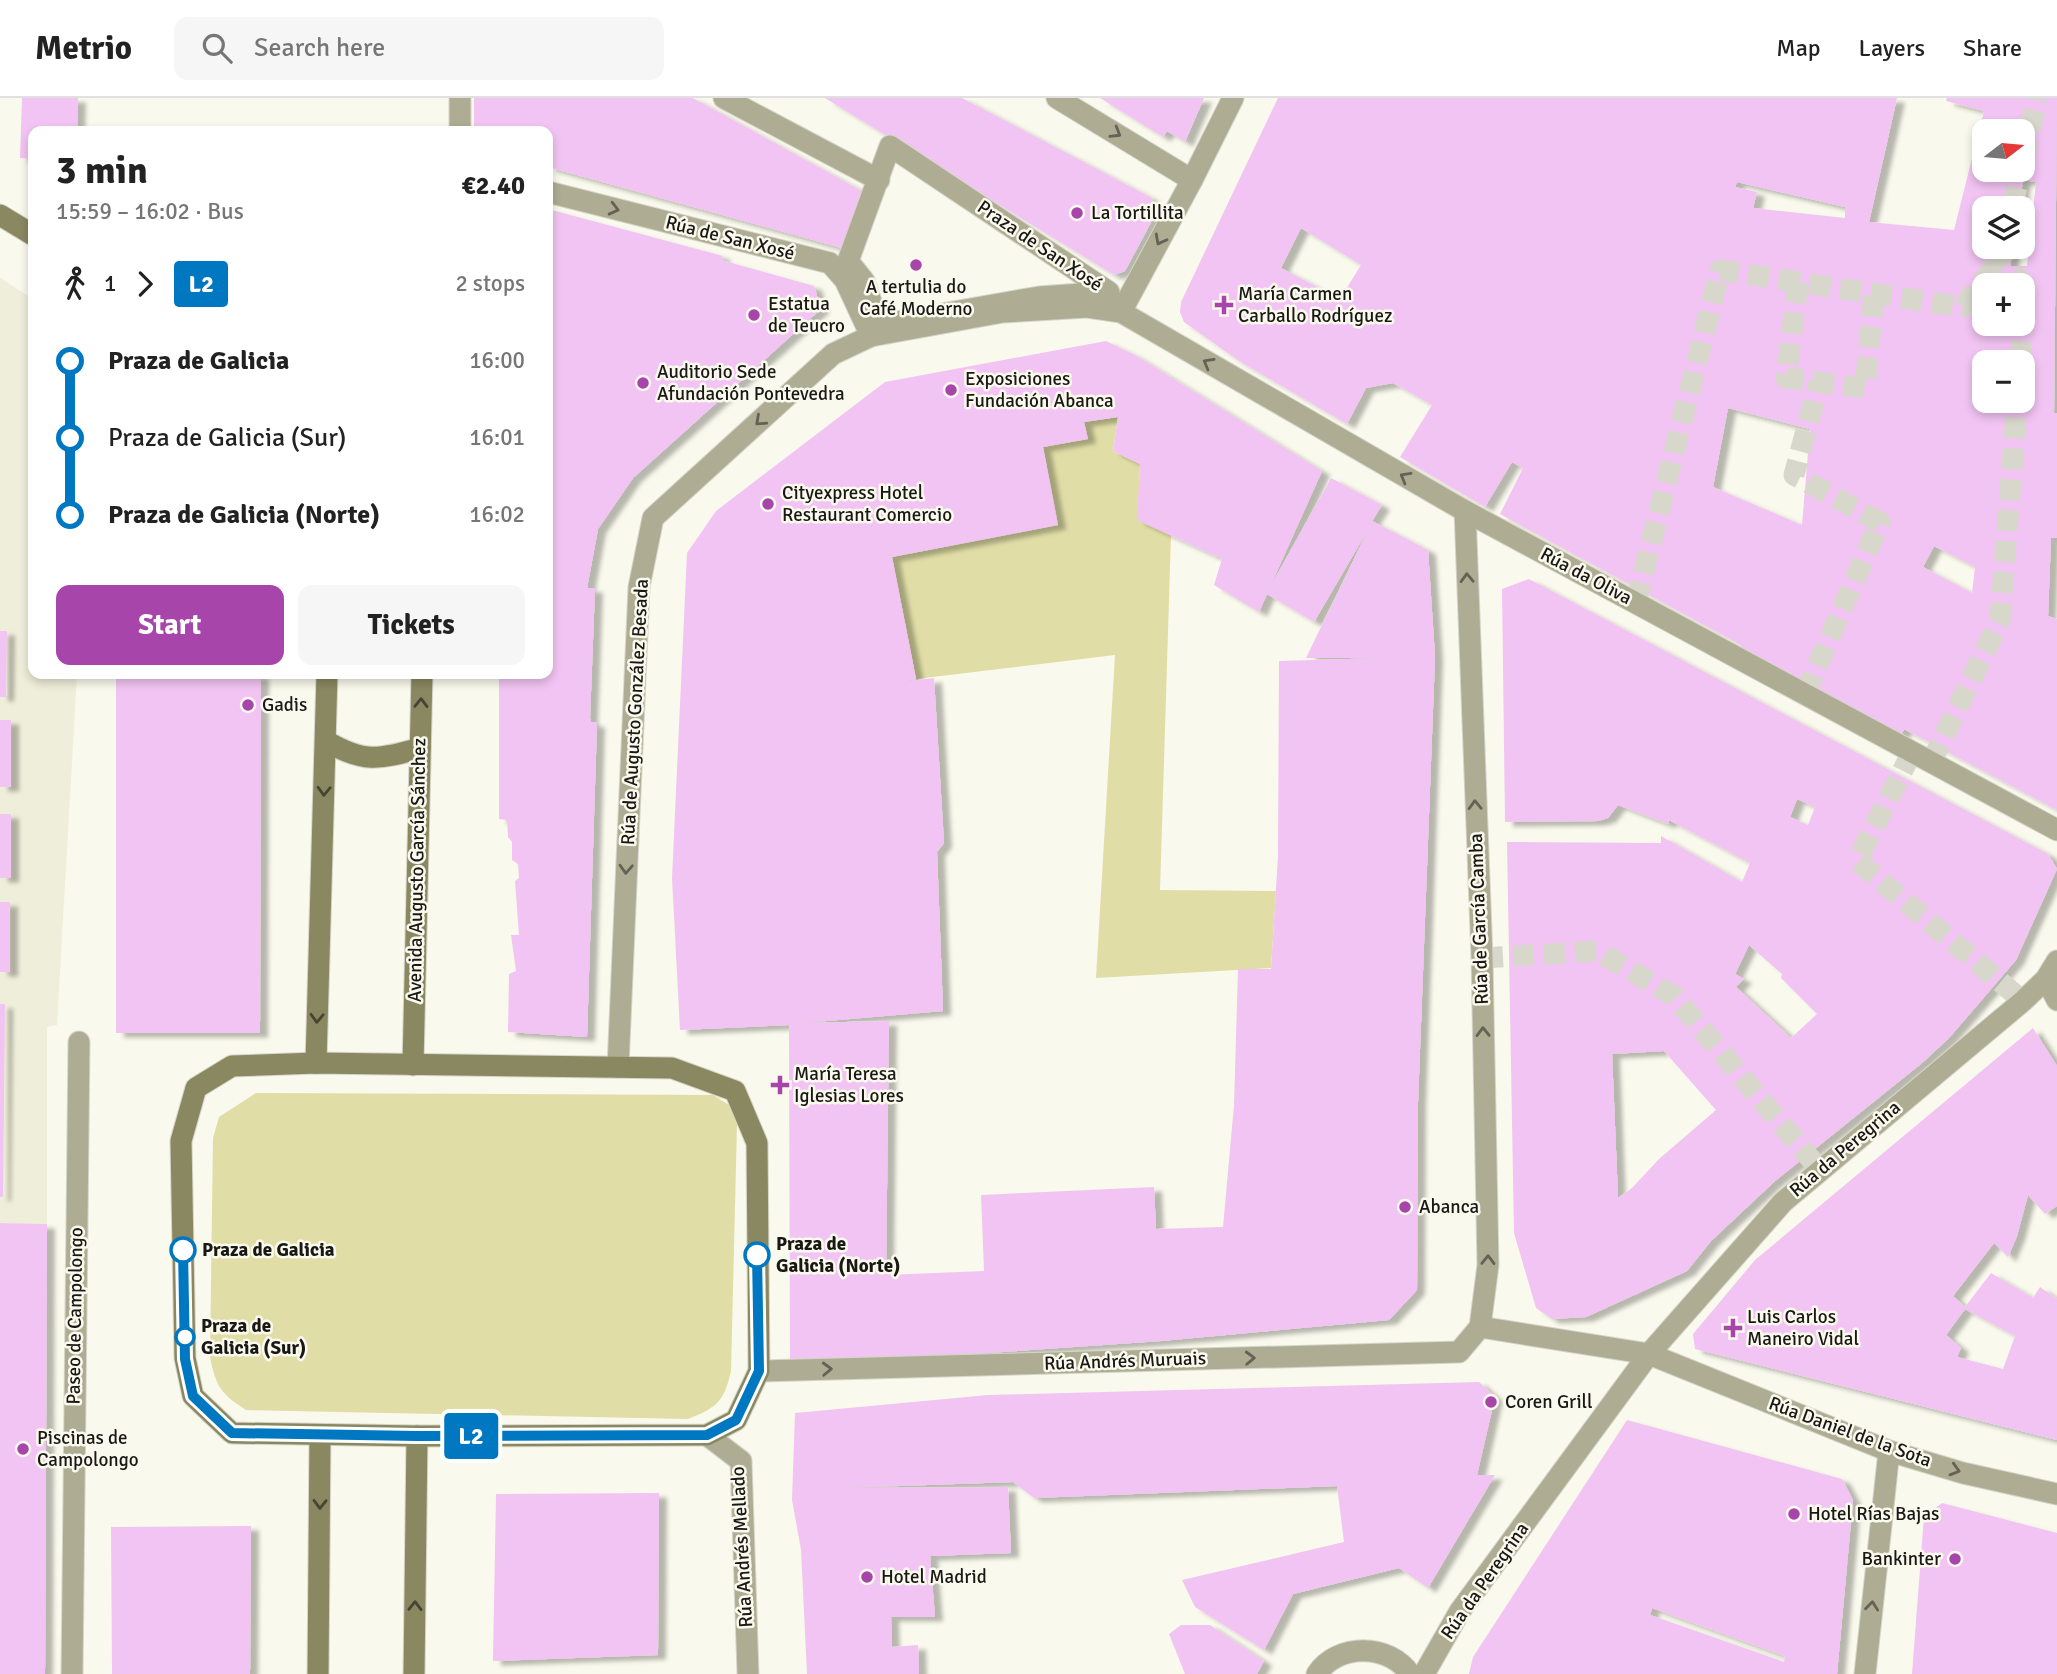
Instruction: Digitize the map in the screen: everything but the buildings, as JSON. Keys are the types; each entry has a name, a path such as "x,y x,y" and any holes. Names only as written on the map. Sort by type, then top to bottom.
{"main road":[{"path":"0,215 28,232"},
{"path":"316,1063 327,679"},
{"name":"Avenida Augusto García Sánchez","path":"413,1065 422,679"},
{"path":"326,741 352,756 370,758 390,757 420,748"},
{"path":"316,1063 618,1067 672,1068 734,1091 757,1143 759,1371 736,1420 707,1435 417,1436 232,1433 193,1396 185,1359 181,1142 196,1088 232,1066 316,1063"},
{"path":"318,1674 320,1435"},
{"path":"414,1674 417,1436"}],"street":[{"path":"460,98 460,126"},
{"path":"724,98 879,180"},
{"path":"1057,98 1192,180"},
{"path":"1121,312 1233,98"},
{"name":"Praza de San Xosé","path":"890,146 1109,292 1038,298 879,325 864,281 848,261 879,180 890,146"},
{"name":"Rúa de San Xosé","path":"553,193 830,263 845,280 871,336"},
{"name":"Praza de San Xosé","path":"871,336 1003,312 1087,307 1121,312"},
{"name":"Rúa da Oliva","path":"1121,312 1465,510 2057,830"},
{"name":"Rúa de Augusto González Besada","path":"618,1067 639,587 653,517 833,354 871,336"},
{"name":"Rúa de García Camba","path":"1465,510 1482,958 1488,1265 1480,1327"},
{"path":"2051,970 2057,1000"},
{"name":"Rúa da Peregrina","path":"1424,1674 1460,1611 1649,1354 1783,1202 2051,970"},
{"name":"Paseo de Campolongo","path":"72,1674 79,1042"},
{"path":"1480,1327 1649,1354"},
{"name":"Rúa Andrés Muruais","path":"759,1371 1459,1352 1480,1327"},
{"name":"Rúa Daniel de la Sota","path":"1649,1354 1889,1451 2057,1494"},
{"name":"Rúa Andrés Mellado","path":"707,1435 741,1461 748,1674"},
{"path":"1865,1674 1889,1451"},
{"path":"1317,1674 1336,1657 1353,1651 1372,1651 1390,1657 1410,1674"}],"shaded area":[{"path":"0,278 28,296 28,679 77,679 57,1025 47,1027 47,1224 0,1223"},
{"path":"1118,417 1113,451 1140,464 1138,520 1171,535 1160,890 1276,891 1271,968 1096,978 1115,655 916,679 892,557 1057,525 1043,447 1087,439 1084,422"},
{"name":"Praza de Galicia","path":"256,1093 713,1095 729,1105 737,1124 731,1371 722,1396 706,1411 688,1419 246,1410 221,1389 210,1357 213,1138 219,1117"}],"tunnel":[{"path":"2032,119 2037,98"},
{"path":"2015,196 2018,182"},
{"path":"2000,259 2013,273"},
{"path":"1636,603 1720,270 1963,307 2000,259"},
{"path":"1798,282 1786,378 1865,388 1874,294"},
{"path":"2021,350 2022,336"},
{"path":"1805,694 1880,522 1794,475 1819,382"},
{"path":"1931,763 2000,620 2016,413"},
{"path":"1912,752 1857,861 2023,1001"},
{"path":"1482,958 1597,951 1674,996 1820,1170"}],"bus line":[{"name":"L2","path":"183,1250 185,1359 193,1396 232,1433 417,1436 707,1435 736,1420 759,1371 757,1255"}],"place":[{"name":"La Tortillita","path":"1077,213"},
{"name":"A tertulia do Café Moderno","path":"916,265"},
{"name":"María Carmen Carballo Rodríguez","path":"1224,305"},
{"name":"Estatua de Teucro","path":"754,315"},
{"name":"Auditorio Sede Afundación Pontevedra","path":"643,383"},
{"name":"Exposiciones Fundación Abanca","path":"951,390"},
{"name":"Cityexpress Hotel Restaurant Comercio","path":"768,504"},
{"name":"Gadis","path":"248,705"},
{"name":"María Teresa Iglesias Lores","path":"780,1085"},
{"name":"Abanca","path":"1405,1207"},
{"name":"Praza de Galicia","path":"183,1250"},
{"name":"Praza de Galicia (Norte)","path":"757,1255"},
{"name":"Luis Carlos Maneiro Vidal","path":"1733,1328"},
{"name":"Praza de Galicia (Sur)","path":"185,1337"},
{"name":"Coren Grill","path":"1491,1402"},
{"name":"Piscinas de Campolongo","path":"23,1449"},
{"name":"Hotel Rías Bajas","path":"1794,1514"},
{"name":"Bankinter","path":"1955,1559"},
{"name":"Hotel Madrid","path":"867,1577"}]}
